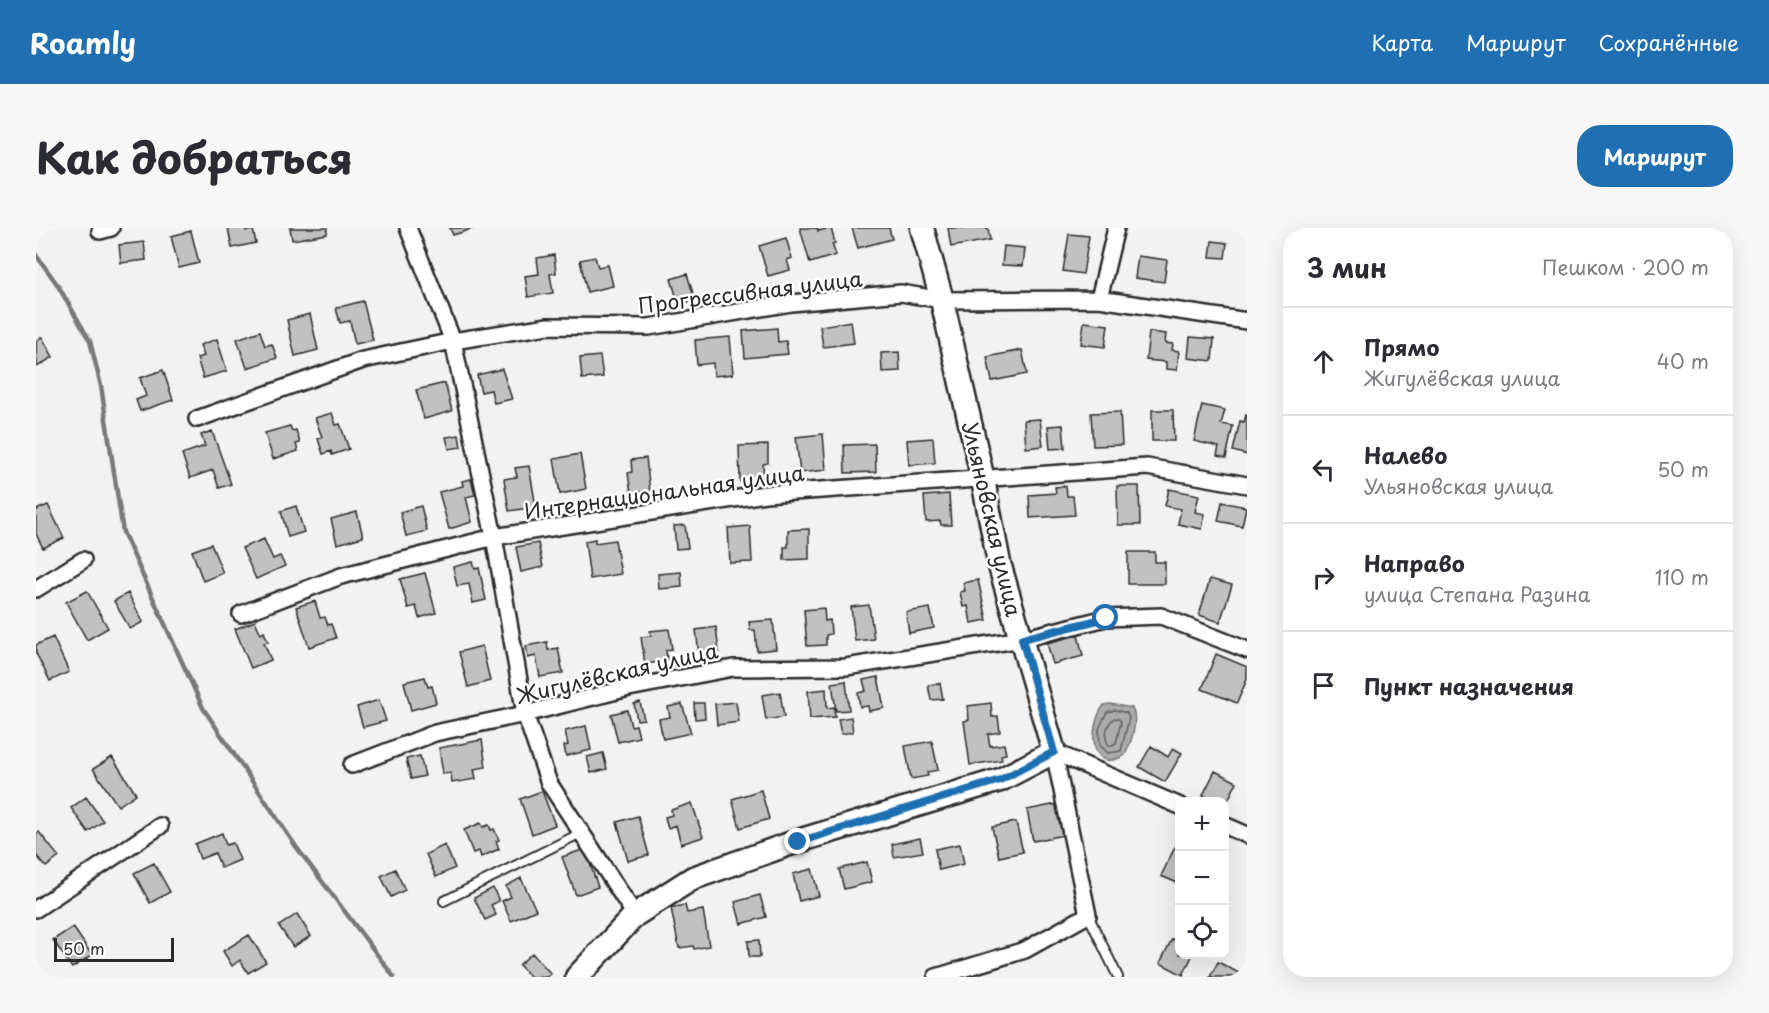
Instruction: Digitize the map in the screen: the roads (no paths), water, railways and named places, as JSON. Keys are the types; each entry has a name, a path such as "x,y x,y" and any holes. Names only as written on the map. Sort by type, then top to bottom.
{"street":[{"path":"408,228 453,341 494,537 525,714 549,783 635,915"},
{"name":"Ульяновская улица","path":"922,228 942,300 983,480 999,563 1054,752 1088,915"},
{"path":"1099,299 1116,228"},
{"name":"Прогрессивная улица","path":"197,419 363,360 453,341 548,326 649,327 791,303 901,293 942,300 1099,299 1247,321"},
{"name":"Интернациональная улица","path":"241,614 341,576 494,537 765,494 1147,467 1247,485"},
{"path":"36,589 83,561"},
{"name":"Жигулёвская улица","path":"352,765 435,733 525,714 629,688 733,668 846,667 1022,639 1106,618 1161,616 1247,650"},
{"path":"577,977 635,915 693,878 798,842 1000,780 1054,752 1175,804"},
{"path":"36,909 160,826"},
{"path":"1229,827 1247,835"},
{"path":"936,977 1025,950 1088,915"}],"lane":[{"path":"444,901 581,833"},
{"path":"1088,915 1118,977"}],"water":[{"path":"1104,705 1132,708 1135,719 1132,738 1125,755 1113,760 1105,759 1098,754 1094,736 1095,725"}],"waterway":[{"path":"36,255 57,284 90,341 101,386 123,532 203,708 297,848 394,977"}]}
